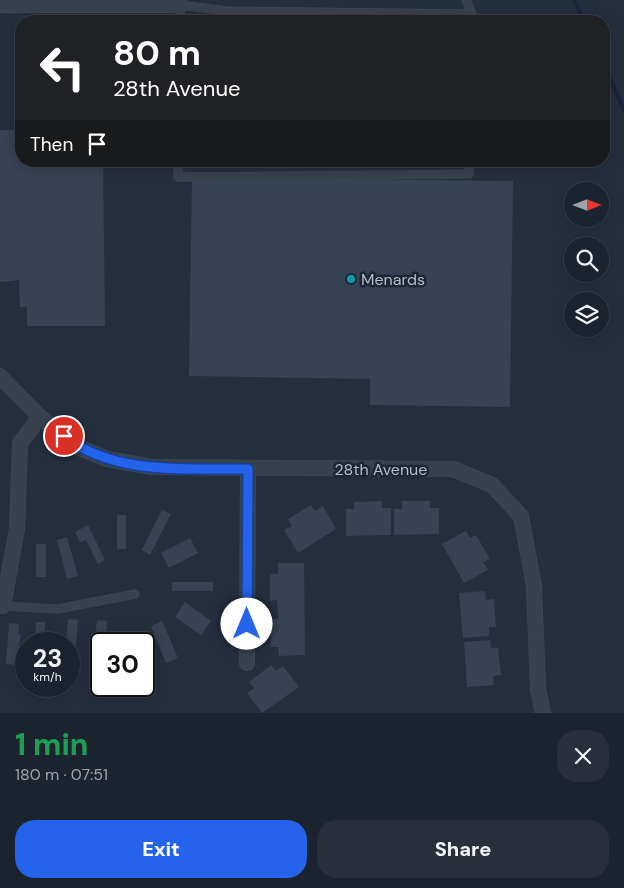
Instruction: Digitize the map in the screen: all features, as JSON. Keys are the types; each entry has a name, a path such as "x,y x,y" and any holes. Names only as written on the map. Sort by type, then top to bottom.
{"street":[{"path":"0,4 180,2"},
{"name":"28th Avenue","path":"0,376 40,417 76,446 107,459 152,467 453,470 492,485 521,516 534,586 538,689 543,713"},
{"path":"1,606 17,529 20,443 40,417"},
{"path":"247,663 248,469"}],"lane":[{"path":"466,0 471,15"},
{"path":"180,15 180,2 227,11 367,15"},
{"path":"178,167 178,177 469,174 469,167"},
{"path":"1,606 58,609 135,594"}],"building":[{"path":"0,130 15,130 15,167 103,167 105,326 27,326 27,307 20,307 19,280 0,282"},
{"name":"Menards","path":"192,177 513,181 510,407 370,405 370,379 189,376"},
{"path":"382,501 382,508 391,508 391,535 346,536 346,509 354,509 354,502"},
{"path":"402,501 430,501 430,508 439,508 439,534 394,535 394,509 402,509"},
{"path":"311,505 315,511 323,506 336,529 298,553 284,530 292,526 288,519"},
{"path":"162,510 171,514 150,555 142,550"},
{"path":"117,515 126,515 126,549 117,549"},
{"path":"88,525 105,560 98,564 86,540 80,542 75,532"},
{"path":"466,531 470,538 476,535 490,559 483,562 488,570 464,583 442,544"},
{"path":"67,537 78,576 67,579 57,540"},
{"path":"190,538 198,553 169,568 161,553"},
{"path":"36,544 46,544 46,577 36,577"},
{"path":"278,563 304,563 305,655 279,656 278,647 271,647 271,619 278,619 277,600 270,601 270,574 278,574"},
{"path":"172,582 213,582 213,591 172,591"},
{"path":"485,591 486,600 494,599 496,627 489,627 489,636 463,638 459,593"},
{"path":"185,602 211,621 201,635 175,617"},
{"path":"68,619 78,620 77,632 67,632"},
{"path":"97,620 107,621 106,632 96,632"},
{"path":"162,621 178,658 166,663 151,626"},
{"path":"36,622 45,622 45,632 36,632"},
{"path":"9,623 19,624 18,632 15,632 15,665 6,664"},
{"path":"490,640 491,648 498,648 501,675 493,676 494,685 467,687 464,642"},
{"path":"271,665 276,671 283,666 299,687 262,713 247,693 254,688 249,682"}],"waterway":[{"path":"574,0 581,15"},
{"path":"610,78 624,110"}],"place":[{"name":"Menards","path":"351,279"}],"route":[{"path":"64,436 76,446 107,459 152,467 248,469 247,624"}]}
